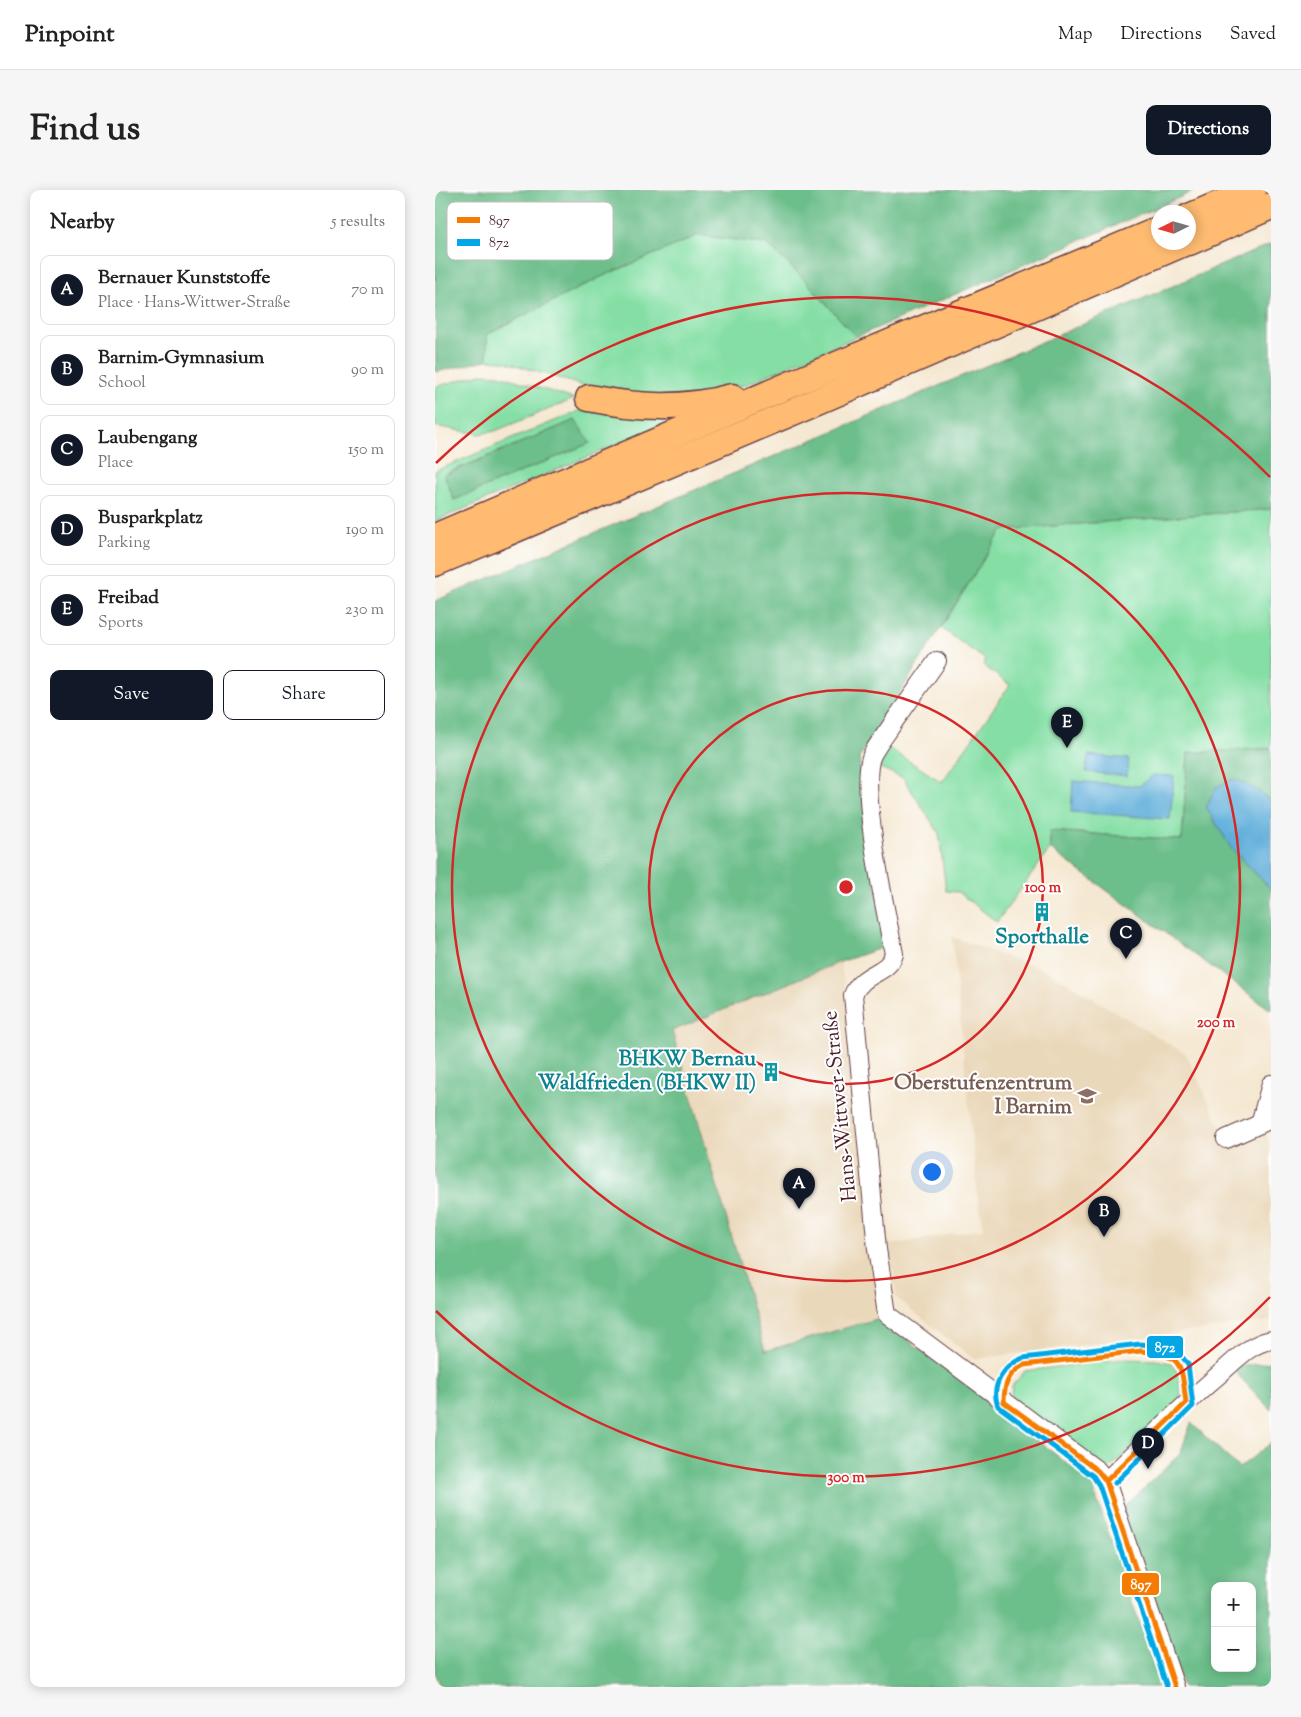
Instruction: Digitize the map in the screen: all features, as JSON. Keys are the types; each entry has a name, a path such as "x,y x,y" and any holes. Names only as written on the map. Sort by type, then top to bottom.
{"highway":[{"path":"1196,214 1253,190"},
{"path":"1196,238 1271,206"},
{"path":"435,537 781,388 1151,233"},
{"path":"435,563 786,415 1168,250"},
{"path":"589,398 634,406 675,407 719,401 762,387 781,388"}],"street":[{"name":"Hans-Wittwer-Straße","path":"937,661 882,739 868,767 868,788 875,850 894,954 892,962 887,967 861,981 853,996 877,1249 887,1314 1098,1471 1106,1481 1175,1687"},
{"path":"1226,1139 1265,1121 1271,1084"},
{"path":"1106,1481 1186,1403 1247,1350 1263,1341 1271,1340"}],"shaded area":[{"path":"952,937 1047,971 1186,1054 1226,1139 1263,1119 1271,1157 1271,1321 974,1359 896,1298 890,1245 983,1229 978,1198"},
{"path":"840,962 847,995 880,1318 765,1351 672,1031"}],"green space":[{"path":"435,190 1197,190 1162,205 1151,205 1151,210 856,337 805,280 767,244 699,235 601,277 487,334 487,360 436,372"},
{"path":"699,235 767,244 805,280 856,337 747,384 701,398 600,391 503,361 487,360 487,334 601,277"},
{"path":"1271,244 1271,509 1002,530 859,758 868,843 887,946 840,962 672,1031 765,1351 880,1318 1091,1482 1161,1687 441,1687 435,1672 435,601"},
{"path":"481,374 499,375 574,399 495,431 479,434 435,426 435,387"},
{"path":"597,409 682,417 435,521 435,471 581,410","holes":["575,420 590,443 454,500 445,474"]},
{"path":"575,420 590,443 454,500 444,475"},
{"path":"1271,509 1271,748 1188,753 1182,840 1050,831 1050,849 997,922 958,892 946,891 939,833 903,778 878,767 888,748 942,782 1010,685 983,665 986,660 941,628 1002,530"},
{"path":"1271,748 1271,801 1253,788 1231,848 1271,888 1271,1010 1050,849 1050,831 1182,840 1188,753"},
{"path":"1124,1359 1156,1360 1171,1363 1179,1375 1181,1401 1109,1469 1011,1398 1012,1386 1025,1371"},
{"path":"1271,1362 1271,1410 1236,1373 1237,1367"},
{"path":"1191,1423 1239,1468 1271,1443 1271,1687 1183,1687 1122,1513 1125,1506 1180,1454"}],"water":[{"path":"1088,755 1129,759 1127,776 1086,772"},
{"path":"1153,775 1174,776 1170,819 1071,812 1073,781 1140,786"},
{"path":"1235,779 1253,788 1271,801 1271,889 1231,848 1206,807 1216,787"}],"transit line":[{"name":"872","path":"1115,1483 1193,1406 1188,1364 1178,1352 1163,1346 1140,1344 1023,1358 1010,1366 1000,1377 997,1384 996,1398 998,1406 1093,1476 1099,1485 1167,1687"},
{"name":"897","path":"1141,1351 1165,1355 1178,1364 1183,1379 1186,1403 1106,1481 1098,1471 1004,1402 1008,1380 1014,1372 1024,1365 1141,1351"},
{"name":"897","path":"1106,1481 1175,1687"}],"place":[{"name":"Freibad","path":"1067,748"},
{"name":"Sporthalle","path":"1042,912"},
{"name":"Laubengang","path":"1126,959"},
{"name":"BHKW Bernau Waldfrieden (BHKW II)","path":"771,1072"},
{"name":"Oberstufenzentrum I Barnim","path":"1087,1096"},
{"name":"Bernauer Kunststoffe","path":"799,1209"},
{"name":"Barnim-Gymnasium","path":"1104,1237"},
{"name":"Busparkplatz","path":"1148,1469"}]}
